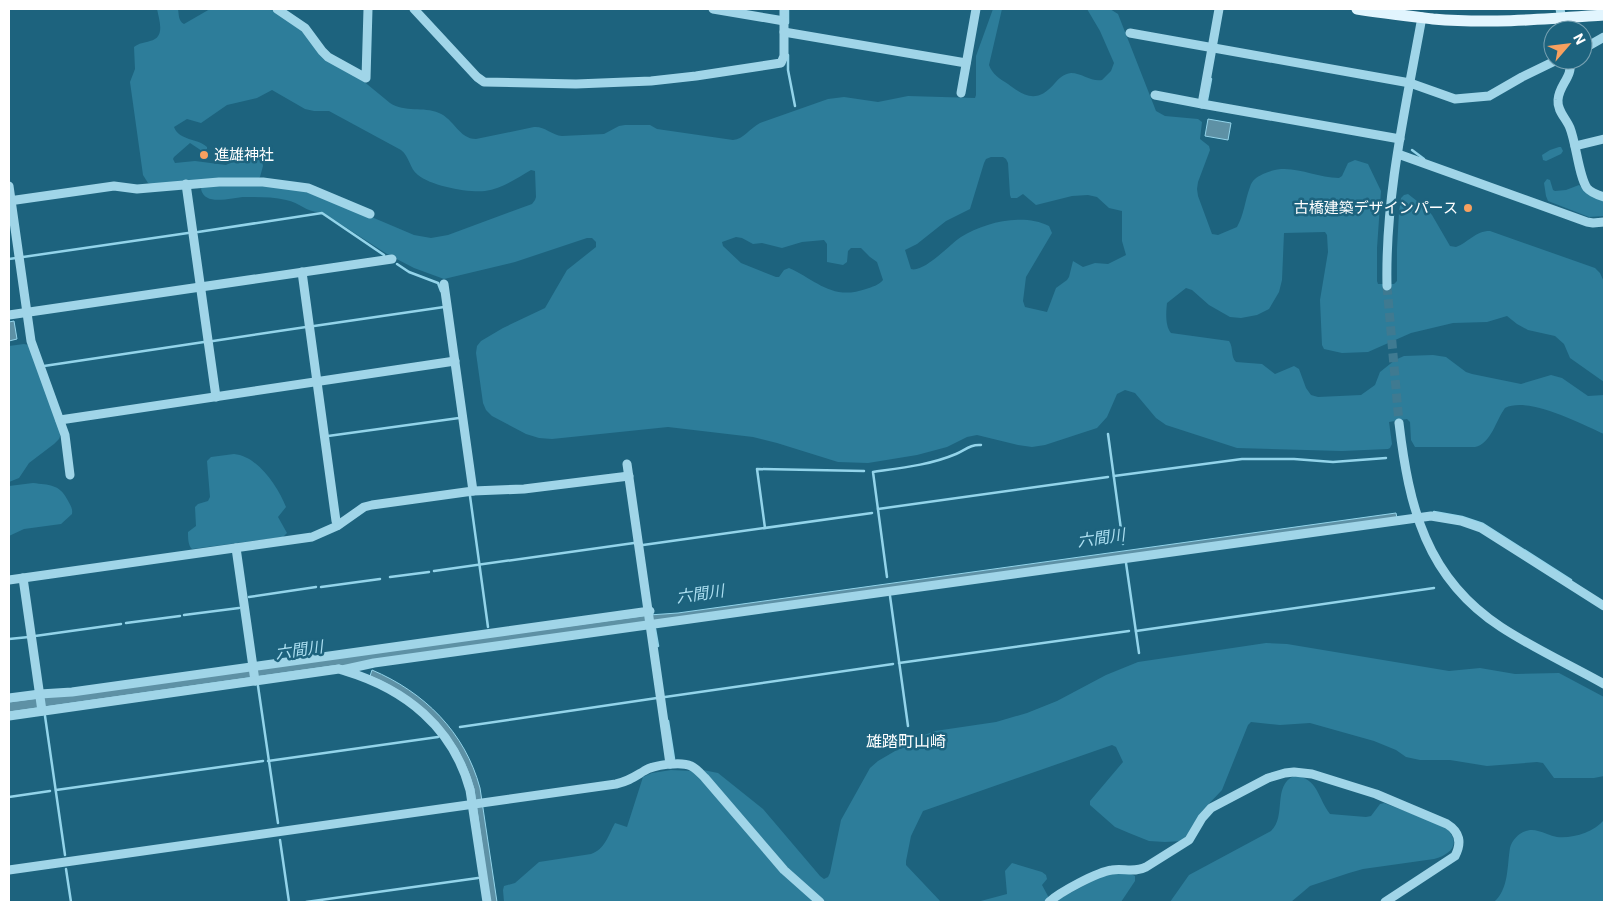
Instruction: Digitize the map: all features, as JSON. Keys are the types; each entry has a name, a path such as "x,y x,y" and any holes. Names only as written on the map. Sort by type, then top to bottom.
{"main road":[{"path":"1357,9 1423,13 1494,21 1561,13 1604,14"}],"street":[{"path":"277,9 305,28 328,57 366,78 368,9"},
{"path":"414,9 480,80 488,83 576,84 651,81 746,69 781,62 784,56 784,9"},
{"path":"713,9 784,21"},
{"path":"961,93 976,9"},
{"path":"1202,104 1219,9"},
{"path":"1387,286 1388,230 1398,154 1423,13"},
{"path":"784,32 966,63"},
{"path":"1130,34 1410,83 1455,99 1484,98 1543,67"},
{"path":"1593,43 1604,37"},
{"path":"1571,70 1559,94 1558,100 1561,112 1570,129 1587,188 1604,196"},
{"path":"1154,95 1400,139"},
{"path":"1575,146 1604,139"},
{"path":"1398,154 1587,222 1604,222"},
{"path":"10,201 120,186 137,189 229,181 263,182 300,186 370,214"},
{"path":"186,184 216,397"},
{"path":"9,186 31,341 65,435 70,475"},
{"path":"9,315 392,259"},
{"path":"302,272 336,521 338,524"},
{"path":"444,284 473,491"},
{"path":"60,420 455,360"},
{"path":"1399,424 1406,471 1417,518 1438,564 1460,592 1472,605 1501,627 1604,684"},
{"path":"628,464 670,764"},
{"path":"9,580 312,537 338,524 357,511 372,505 473,491 524,489 629,476"},
{"path":"9,698 72,692 253,667 1431,516 1451,518 1481,528 1604,606"},
{"path":"236,548 255,680"},
{"path":"24,578 42,710"},
{"path":"342,670 649,617"},
{"path":"9,716 339,669 372,680 397,693 420,709 447,740 461,764 477,804 487,902"},
{"path":"9,870 616,784 632,780 650,768 670,764 688,764 712,786 784,870 820,902"},
{"path":"1049,902 1102,872 1139,870 1146,867 1189,840 1202,818 1211,808 1276,775 1294,772 1312,774 1376,794 1447,824 1457,832 1460,844 1455,856 1385,902"}],"shaded area":[{"path":"157,9 178,9 180,19 184,24 210,9 267,9 275,11 390,103 402,108 439,113 465,136 470,138 476,139 534,127 562,136 604,134 619,126 650,125 657,129 733,140 740,138 760,123 828,99 844,97 878,102 908,96 975,98 976,56 993,9 1002,9 989,65 997,76 1014,89 1026,95 1037,96 1043,94 1062,76 1071,73 1094,80 1102,80 1111,71 1114,63 1100,31 1087,9 1110,9 1118,14 1156,111 1165,116 1198,119 1202,122 1200,139 1209,146 1210,150 1197,189 1212,234 1218,235 1237,227 1251,185 1261,175 1273,170 1282,169 1339,178 1342,176 1348,163 1355,160 1368,164 1381,191 1377,248 1378,284 1394,284 1397,281 1399,212 1401,198 1408,194 1432,215 1450,246 1456,247 1480,233 1490,231 1595,268 1600,273 1604,282 1604,382 1570,358 1564,344 1555,336 1528,330 1507,316 1487,322 1453,323 1411,333 1368,352 1342,353 1324,349 1322,345 1320,300 1328,252 1327,235 1325,232 1284,233 1282,280 1279,292 1269,309 1257,315 1241,318 1230,317 1209,305 1192,290 1186,288 1167,303 1167,323 1171,333 1229,341 1236,362 1262,364 1275,374 1294,366 1299,369 1306,388 1311,395 1318,397 1361,395 1375,385 1380,372 1395,360 1404,356 1433,355 1446,357 1466,372 1521,384 1551,375 1562,378 1588,396 1604,395 1604,434 1541,408 1515,405 1505,408 1489,437 1481,445 1475,447 1415,447 1411,440 1410,422 1407,419 1389,422 1392,444 1388,449 1342,451 1237,448 1166,425 1156,418 1135,393 1125,390 1117,394 1107,417 1097,428 1045,445 1032,447 1018,445 977,435 967,437 947,447 917,455 868,463 838,462 753,437 668,427 552,439 539,438 526,434 492,416 486,410 483,403 476,353 477,346 481,341 503,328 545,308 567,270 596,247 596,242 592,238 515,262 444,279 414,268 387,254 322,212 312,211 291,201 277,198 241,197 214,200 204,195 201,189 202,186 263,184 315,193 414,235 431,238 448,235 532,204 536,197 535,171 531,170 503,186 485,191 460,190 441,185 418,175 401,150 329,111 305,109 272,90 257,98 227,105 201,123 187,119 174,127 180,135 207,147 207,149 202,151 190,143 174,157 175,163 195,161 226,165 230,163 233,155 237,154 262,161 263,166 258,179 148,183 143,175 130,82 135,69 134,47 155,39 160,32","holes":["1003,157 1008,163 1011,198 1017,198 1023,194 1036,205 1072,196 1088,195 1097,197 1109,208 1122,211 1122,241 1126,255 1108,264 1095,263 1083,267 1073,261 1069,277 1056,288 1047,312 1025,307 1023,301 1026,277 1052,233 1049,226 1039,222 1028,220 1004,221 981,227 961,237 923,267 911,269 905,250 917,244 946,221 970,209 984,163 986,159","736,237 753,244 762,243 782,248 802,242 824,240 827,244 827,262 843,265 847,262 848,251 851,248 861,248 877,262 883,280 877,285 866,289 843,292 825,288 789,268 784,270 779,277 776,277 741,263 723,246 722,242"]},
{"path":"1208,119 1231,123 1228,140 1205,136"},
{"path":"1559,147 1563,151 1561,154 1546,161 1543,160 1542,155"},
{"path":"1547,179 1550,180 1555,191 1566,190 1579,185 1590,195 1604,200 1604,216 1589,217 1548,201 1544,183"},
{"path":"14,321 17,339 9,341 9,322"},
{"path":"29,345 61,434 54,444 29,463 19,478 9,482 9,346"},
{"path":"234,454 251,460 259,466 272,482 286,507 278,517 287,533 283,537 192,549 189,544 188,532 196,526 195,507 208,501 210,497 207,461 211,457"},
{"path":"33,483 53,486 61,490 71,506 72,514 61,524 24,529 9,536 9,486"},
{"path":"1396,513 1397,518 345,667 339,665 9,712 9,702 649,615 678,613"},
{"path":"1266,643 1287,644 1449,671 1480,668 1515,674 1559,673 1604,697 1604,776 1594,778 1554,778 1543,763 1537,762 1487,766 1450,760 1420,760 1406,757 1396,750 1374,741 1310,723 1280,725 1251,722 1248,725 1222,790 1203,810 1182,841 1149,841 1115,827 1090,805 1090,801 1123,762 1116,747 1112,745 923,811 911,836 906,865 941,902 825,902 786,869 703,770 718,773 763,809 824,879 830,873 841,820 870,768 878,761 919,737 935,731 996,722 1027,713 1057,701 1106,675 1138,662"},
{"path":"372,670 391,679 425,702 440,716 464,749 480,788 497,902 490,902 474,789 458,752 448,735 435,720 405,695 370,676"},
{"path":"671,770 693,771 816,902 504,902 504,886 515,883 539,862 591,854 600,849 615,823 627,827 643,777 652,773"},
{"path":"1294,776 1302,777 1313,785 1330,814 1371,816 1380,804 1384,803 1444,826 1453,837 1453,847 1446,854 1434,859 1363,869 1310,886 1291,902 1170,902 1189,875 1271,831 1276,825 1283,787"},
{"path":"1604,820 1604,902 1494,902 1499,897 1505,884 1510,848 1517,836 1525,831 1533,830 1557,837 1569,837 1589,831"},
{"path":"1012,863 1046,875 1047,879 1042,885 1049,898 1046,902 977,902 1007,894 1005,871"},
{"path":"1108,873 1131,874 1135,876 1135,881 1121,902 1053,902"}],"waterway":[{"path":"788,9 788,23"},
{"path":"788,55 788,70 795,106"},
{"path":"1207,100 1211,79"},
{"path":"1412,150 1424,159"},
{"path":"198,232 322,213 384,255"},
{"path":"23,257 188,233"},
{"path":"9,259 16,258"},
{"path":"397,264 409,272 438,283 441,291"},
{"path":"314,326 444,307"},
{"path":"213,341 306,327"},
{"path":"44,366 204,342"},
{"path":"328,436 459,418"},
{"name":"六間川","path":"1108,434 1123,544"},
{"path":"887,577 873,472 926,463 946,458 971,446 981,445"},
{"path":"1114,476 1242,459 1294,459 1333,462 1386,458"},
{"path":"765,528 757,469 864,471"},
{"path":"878,509 1108,477"},
{"path":"470,496 488,627"},
{"path":"1434,512 1462,517 1483,524 1571,580"},
{"path":"643,545 872,513"},
{"path":"434,571 634,543"},
{"path":"1126,563 1139,653"},
{"path":"390,577 429,572"},
{"path":"321,587 380,579"},
{"path":"249,597 316,587"},
{"path":"1136,631 1434,588"},
{"path":"890,596 908,726"},
{"path":"184,615 239,608"},
{"path":"126,623 180,616"},
{"path":"35,636 121,624"},
{"path":"655,629 658,646"},
{"path":"899,663 1129,631"},
{"path":"9,639 29,637"},
{"path":"665,697 893,664"},
{"path":"258,686 278,823"},
{"path":"460,727 657,698"},
{"path":"45,716 65,855"},
{"path":"668,721 674,759"},
{"path":"268,761 438,737"},
{"path":"56,790 263,761"},
{"path":"9,797 50,791"},
{"path":"280,840 289,902"},
{"path":"66,869 71,902"},
{"path":"306,902 478,878"}],"tunnel":[{"path":"1387,286 1399,423"}],"place":[{"name":"進雄神社","path":"204,155"},
{"name":"古橋建築デザインパース","path":"1468,208"}],"district":[{"name":"雄踏町山崎","path":"906,741"}]}
